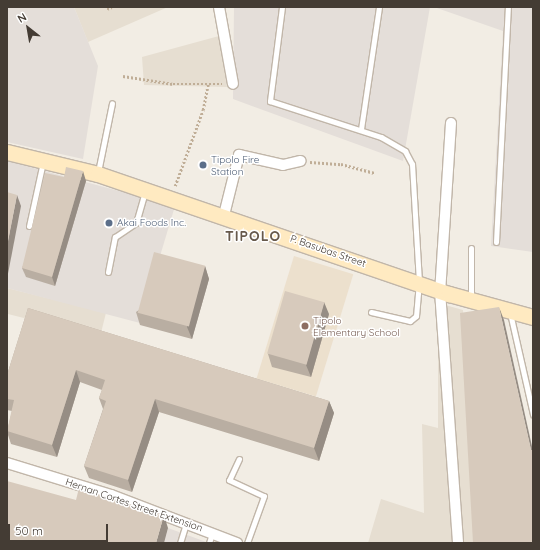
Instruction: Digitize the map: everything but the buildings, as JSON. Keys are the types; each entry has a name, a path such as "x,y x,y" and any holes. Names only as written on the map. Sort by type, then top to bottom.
{"street":[{"path":"219,7 233,84"},
{"path":"451,123 440,291 458,543"},
{"name":"P. Basubas Street","path":"7,152 98,174 224,215 419,282 440,291 510,312 533,317"},
{"path":"224,215 239,155 283,165 301,161"},
{"name":"Hernan Cortes Street Extension","path":"7,464 186,523 237,543"}],"lane":[{"path":"282,7 270,101 319,120 361,129 398,146 410,160 419,282 413,320 371,312"},
{"path":"361,129 379,7"},
{"path":"496,242 508,7"},
{"path":"98,174 112,103"},
{"path":"29,226 43,161"},
{"path":"108,272 115,237 136,223 146,190"},
{"path":"471,248 471,301"},
{"path":"510,312 533,414"},
{"path":"239,459 229,480 264,496 247,543"},
{"path":"180,543 186,523"},
{"path":"209,543 212,533"}],"path":[{"path":"107,9 112,7"},
{"path":"123,76 173,84 233,84"},
{"path":"171,198 203,110 208,84"},
{"path":"301,161 341,164 375,173"}],"shaded area":[{"path":"7,7 74,7 98,66 83,159 7,142"},
{"path":"74,7 168,7 88,42"},
{"path":"234,7 430,7 403,161 233,99"},
{"path":"434,7 533,7 533,252 491,246 503,31"},
{"path":"219,36 227,87 144,85 142,57"},
{"path":"7,161 175,206 140,323 7,288"},
{"name":"Tipolo Elementary School","path":"294,256 353,274 316,397 257,378"},
{"path":"7,288 106,313 100,337 7,314"},
{"path":"438,303 463,310 477,543 368,543 381,499 424,513 422,424 438,428"},
{"path":"168,528 209,543 164,543"}],"place":[{"name":"Tipolo Fire Station","path":"203,165"},
{"name":"Akai Foods Inc.","path":"109,223"},
{"name":"Tipolo Elementary School","path":"305,326"}],"district":[{"name":"TIPOLO","path":"253,236"}]}
